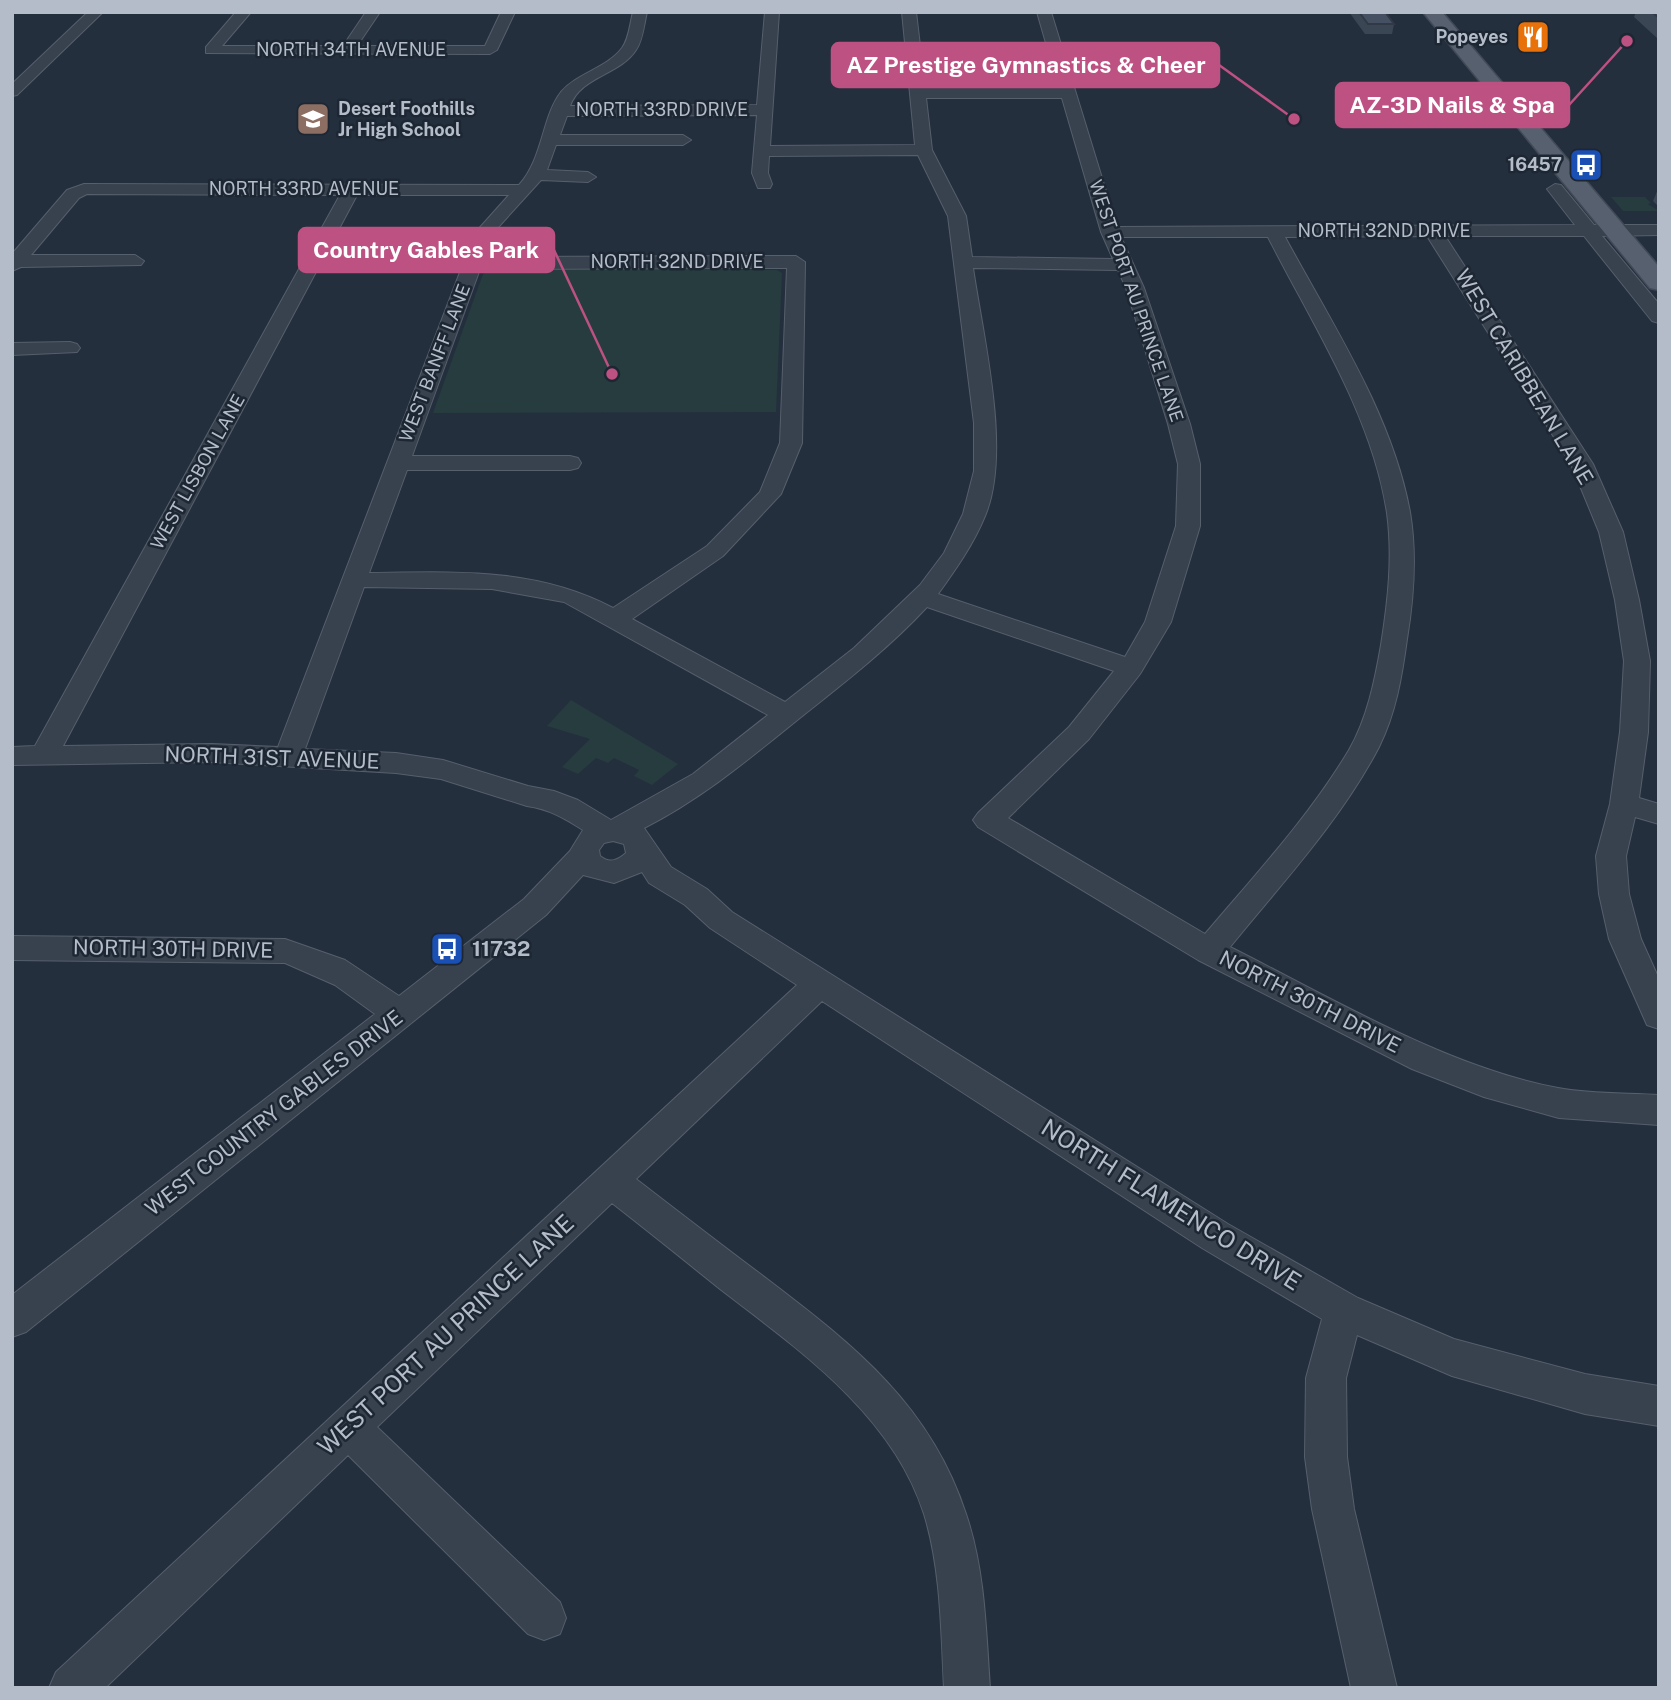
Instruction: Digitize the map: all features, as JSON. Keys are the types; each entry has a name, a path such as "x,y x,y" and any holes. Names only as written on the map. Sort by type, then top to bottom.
{"main road":[{"path":"1432,12 1659,283"}],"street":[{"path":"12,92 96,12"},
{"name":"NORTH 34TH AVENUE","path":"244,12 211,50 490,50 508,12"},
{"path":"347,50 373,12"},
{"name":"WEST BANFF LANE","path":"288,757 484,233 537,175 560,111 572,89 622,57 631,47 640,12"},
{"path":"764,184 760,173 772,12"},
{"name":"WEST COUNTRY GABLES DRIVE","path":"12,1319 535,907 612,843 692,789 873,647 922,597 953,558 972,521 986,477 988,447 957,216 950,197 930,167 924,150 909,12"},
{"name":"WEST PORT AU PRINCE LANE","path":"988,820 1079,733 1130,668 1158,622 1188,526 1189,464 1135,288 1110,232 1044,12"},
{"path":"917,93 1067,93"},
{"name":"NORTH 33RD DRIVE","path":"560,111 764,110"},
{"path":"551,140 683,140"},
{"path":"762,151 924,150"},
{"path":"537,175 588,177"},
{"name":"NORTH 33RD AVENUE","path":"14,263 73,194 84,189 524,190"},
{"name":"WEST LISBON LANE","path":"44,756 352,189"},
{"path":"1555,189 1659,317"},
{"path":"1652,230 1659,245"},
{"name":"NORTH 32ND DRIVE","path":"1110,232 1652,230"},
{"name":"WEST CARIBBEAN LANE","path":"1433,231 1582,464 1611,532 1628,600 1648,663 1634,732 1624,804 1611,856 1614,894 1625,939 1659,1016"},
{"path":"1209,951 1311,825 1364,748 1388,682 1400,610 1402,561 1396,499 1382,449 1274,232"},
{"path":"14,263 135,261"},
{"name":"NORTH 32ND DRIVE","path":"474,263 796,262 791,443 770,494 715,551 614,619"},
{"path":"962,262 1123,265"},
{"path":"12,349 70,348"},
{"path":"397,463 570,463"},
{"path":"354,580 501,582 573,597 787,714"},
{"path":"922,597 1130,668"},
{"name":"NORTH 31ST AVENUE","path":"12,756 212,752 396,763 443,770 527,796"},
{"name":"NORTH FLAMENCO DRIVE","path":"527,796 556,816 612,843 696,897 721,920 1215,1236 1344,1311 1452,1357 1586,1394 1659,1406"},
{"path":"1624,804 1659,814"},
{"name":"NORTH 30TH DRIVE","path":"988,820 1209,951 1423,1059 1484,1083 1559,1102 1659,1110"},
{"path":"612,843 635,863 613,872"},
{"name":"NORTH FLAMENCO DRIVE","path":"612,843 591,867 613,872 690,909 721,920"},
{"name":"WEST COUNTRY GABLES DRIVE","path":"535,907 565,896 613,872"},
{"name":"NORTH 30TH DRIVE","path":"12,948 285,951 325,962 340,970 399,1014"},
{"name":"WEST PORT AU PRINCE LANE","path":"72,1688 820,983"},
{"path":"610,1180 827,1348 877,1396 899,1423 928,1472 945,1513 961,1583 967,1688"},
{"path":"1344,1311 1326,1378 1326,1457 1333,1508 1374,1688"},
{"path":"348,1427 544,1618"}],"green space":[{"path":"1611,197 1645,197 1651,203 1648,204 1659,211 1623,211"},
{"path":"491,270 777,270 782,273 776,412 433,413 483,274"},
{"path":"571,700 678,764 652,785 634,776 639,770 614,758 608,763 596,758 578,774 562,767 590,739 547,726"}],"building":[{"path":"1359,12 1385,12 1394,24 1368,24"}],"place":[{"name":"Popeyes","path":"1533,37"},
{"name":"AZ-3D Nails & Spa","path":"1627,41"},
{"name":"Desert Foothills Jr High School","path":"313,119"},
{"name":"AZ Prestige Gymnastics & Cheer","path":"1294,119"},
{"name":"16457","path":"1586,165"},
{"name":"Country Gables Park","path":"612,374"},
{"name":"11732","path":"447,949"}]}
